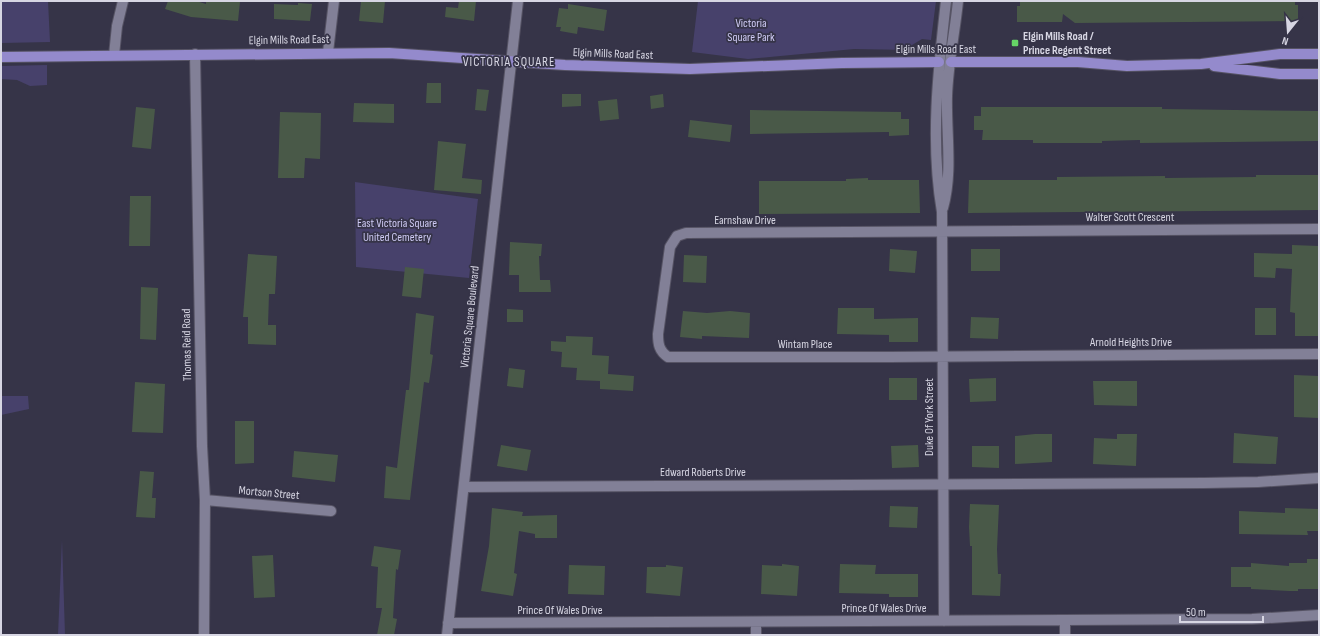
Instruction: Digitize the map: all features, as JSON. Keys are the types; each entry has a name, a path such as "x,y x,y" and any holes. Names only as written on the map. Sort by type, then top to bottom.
{"main road":[{"name":"Elgin Mills Road East","path":"1,57 328,52 396,53 565,65 690,69 842,63 939,62"},
{"name":"Elgin Mills Road East","path":"951,62 1078,62 1127,66 1200,64 1280,54 1319,54"},
{"name":"Elgin Mills Road East","path":"1200,64 1280,74 1319,74"}],"street":[{"path":"114,55 117,26 123,1"},
{"path":"328,52 334,1"},
{"name":"Victoria Square Boulevard","path":"447,635 480,354 510,61 518,1"},
{"name":"Duke Of York Street","path":"944,621 942,212 938,191 936,101 946,1"},
{"name":"Duke Of York Street","path":"942,212 947,192 949,160 947,94 958,1"},
{"name":"Thomas Reid Road","path":"195,54 202,446 205,500 204,635"},
{"name":"Elgin Mills Road East","path":"939,62 951,62"},
{"name":"Walter Scott Crescent","path":"942,232 1319,229"},
{"name":"Earnshaw Drive","path":"668,357 663,354 658,346 658,334 670,247 677,236 686,233 942,232"},
{"name":"Arnold Heights Drive","path":"942,356 1319,354"},
{"name":"Wintam Place","path":"668,357 942,356"},
{"path":"943,484 1258,482 1319,478"},
{"name":"Edward Roberts Drive","path":"464,487 943,484"},
{"name":"Mortson Street","path":"205,500 331,511"},
{"name":"Prince Of Wales Drive","path":"448,623 1252,619 1319,616"},
{"path":"1065,620 1065,635"},
{"path":"756,622 756,635"}],"green space":[{"path":"1,1 48,1 50,42 1,43"},
{"name":"Victoria Square Park","path":"698,1 936,1 931,40 922,39 912,45 912,50 854,49 748,59 692,52"},
{"path":"47,65 47,85 30,86 17,80 1,79 1,66"},
{"name":"East Victoria Square United Cemetery","path":"355,182 478,199 469,278 356,267"},
{"path":"1,396 28,396 29,409 1,415"},
{"path":"62,540 65,635 58,635"}],"building":[{"path":"168,1 196,1 206,4 206,1 240,2 238,21 191,17 165,9"},
{"path":"361,1 385,1 383,23 359,21"},
{"path":"459,1 476,1 474,21 445,17 446,7 458,8"},
{"path":"1020,1 1295,1 1295,5 1298,5 1298,21 1075,23 1063,14 1062,22 1017,22 1017,6 1020,6"},
{"path":"298,3 312,4 310,21 274,19 274,4 298,5"},
{"path":"568,4 607,10 604,31 578,27 577,34 560,31 561,27 556,27 559,8 568,9"},
{"path":"427,83 441,83 441,103 426,103"},
{"path":"477,89 489,90 486,111 475,110"},
{"path":"562,94 581,94 581,106 562,107"},
{"path":"663,94 664,107 651,109 650,96"},
{"path":"617,99 619,119 600,121 598,101"},
{"path":"354,103 394,104 394,123 353,122"},
{"path":"136,107 155,109 151,149 132,147"},
{"path":"981,107 1162,107 1162,109 1319,111 1319,141 1140,143 1140,140 1102,141 1102,143 1033,143 1033,140 982,140 983,130 974,130 974,116 981,116"},
{"path":"750,110 901,112 901,119 909,119 909,135 889,136 889,132 750,134"},
{"path":"280,112 321,113 320,159 305,158 304,178 278,178"},
{"path":"690,120 732,125 730,142 688,137"},
{"path":"438,141 466,144 462,178 482,180 481,194 434,190"},
{"path":"1256,175 1319,175 1319,210 968,213 969,180 1057,180 1057,177 1256,177"},
{"path":"868,178 868,180 919,180 920,213 759,214 759,181 846,181 846,179"},
{"path":"130,196 151,196 150,246 129,246"},
{"path":"510,242 542,244 541,256 539,256 540,280 550,280 551,292 519,292 519,275 509,275"},
{"path":"1292,245 1319,246 1319,336 1295,336 1295,313 1290,312 1292,269 1276,268 1275,278 1254,277 1254,253 1292,254"},
{"path":"890,249 917,251 915,273 889,271"},
{"path":"971,249 1000,249 1000,271 971,271"},
{"path":"248,254 277,256 275,294 269,294 268,325 276,325 276,345 248,344 248,317 243,317"},
{"path":"684,255 707,256 706,283 683,282"},
{"path":"405,267 424,269 421,298 402,296"},
{"path":"141,287 158,288 156,340 140,339"},
{"path":"838,308 874,308 874,319 918,318 918,342 889,342 889,335 837,334"},
{"path":"1255,308 1276,308 1276,335 1255,335"},
{"path":"507,309 523,310 523,322 507,322"},
{"path":"683,311 707,313 730,311 750,313 749,338 702,336 702,339 680,337"},
{"path":"416,313 434,316 430,354 433,355 429,383 424,382 410,500 384,498 386,466 397,468 406,390 409,390"},
{"path":"971,317 999,318 998,339 970,338"},
{"path":"566,336 593,337 592,355 609,356 608,374 634,376 633,391 600,389 600,381 576,380 577,368 561,367 562,352 551,351 551,341 566,342"},
{"path":"509,368 525,370 523,388 507,386"},
{"path":"1294,375 1319,376 1319,418 1294,417"},
{"path":"889,378 917,378 917,400 889,400"},
{"path":"996,378 996,401 970,402 969,379"},
{"path":"1093,381 1137,381 1137,406 1094,405"},
{"path":"135,382 165,384 163,433 132,432"},
{"path":"235,421 254,421 254,463 235,464"},
{"path":"1234,433 1278,437 1276,464 1233,463"},
{"path":"1052,434 1052,462 1015,464 1015,436"},
{"path":"1117,434 1137,434 1136,466 1093,464 1094,438 1117,439"},
{"path":"501,445 531,450 527,471 497,466"},
{"path":"918,445 919,467 892,468 891,446"},
{"path":"972,446 999,446 999,468 972,467"},
{"path":"294,451 338,455 335,482 292,477"},
{"path":"140,471 154,472 152,498 156,498 155,518 136,517"},
{"path":"970,504 999,505 997,549 998,574 1001,574 1000,596 972,595 972,546 970,546 969,527"},
{"path":"890,506 918,507 917,528 889,527"},
{"path":"492,508 523,512 522,516 557,515 557,538 535,538 535,534 519,531 514,573 517,574 513,596 481,591 489,546"},
{"path":"1285,508 1319,509 1319,531 1307,531 1308,535 1239,534 1239,511 1285,513"},
{"path":"374,546 401,550 398,570 396,569 393,618 397,619 394,635 377,635 382,608 376,608 378,567 371,566"},
{"path":"273,555 275,597 254,598 252,556"},
{"path":"1307,559 1319,559 1319,589 1298,589 1298,591 1289,591 1251,589 1251,587 1231,587 1231,567 1251,567 1251,563 1289,566 1289,563 1307,563"},
{"path":"782,564 799,566 797,596 761,594 762,565 782,566"},
{"path":"840,564 876,565 875,574 918,574 918,597 889,597 889,594 839,593"},
{"path":"569,565 605,566 604,595 568,594"},
{"path":"666,565 683,567 680,596 646,593 647,567 666,567"}],"place":[{"name":"Elgin Mills Road / Prince Regent Street","path":"1015,43"}],"district":[{"name":"VICTORIA SQUARE","path":"509,62"}]}
